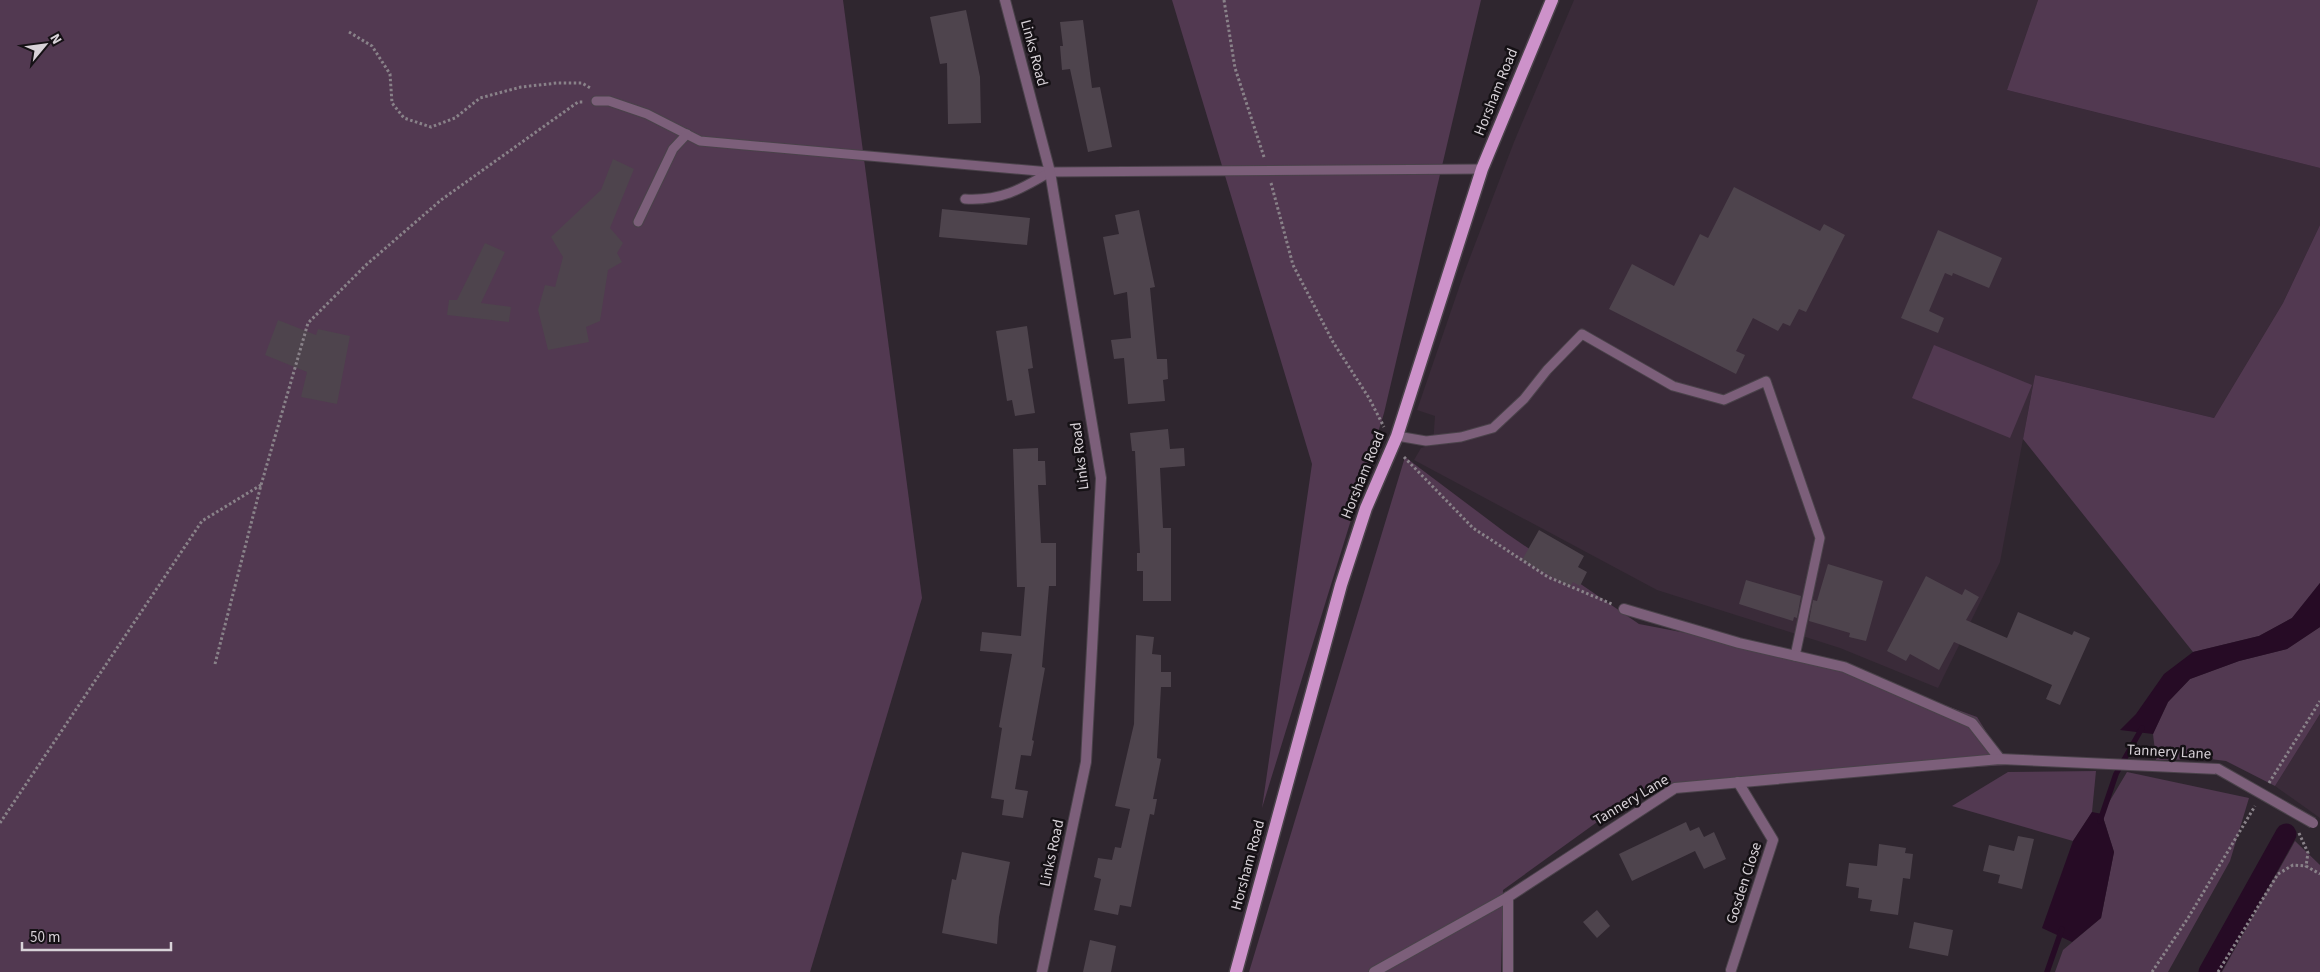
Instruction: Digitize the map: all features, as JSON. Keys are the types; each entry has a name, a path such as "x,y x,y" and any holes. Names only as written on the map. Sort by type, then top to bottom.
{"main road":[{"name":"Horsham Road","path":"1236,972 1341,585 1366,508 1395,440 1482,169 1552,0"}],"street":[{"name":"Links Road","path":"1005,0 1050,172 1101,478 1086,762 1042,972"},
{"path":"1624,609 1739,644 1844,667 1972,723 2000,759"},
{"name":"Tannery Lane","path":"1374,972 1508,897 1675,788 2000,759 2218,769 2317,826"},
{"name":"Gosden Close","path":"1731,970 1773,840 1738,782"},
{"path":"1508,897 1508,972"}],"lane":[{"path":"596,101 609,101 647,114 700,141 1050,172 1482,169"},
{"path":"638,222 673,149 687,134"},
{"path":"965,199 985,200 1002,197 1050,172"},
{"path":"1395,440 1426,441 1461,437 1493,428 1524,399 1547,370 1582,334 1673,386 1724,400 1766,380 1820,538 1795,656"}],"path":[{"path":"1224,0 1235,68 1267,169 1293,265 1333,342 1395,440 1473,528 1548,578 1624,609"},
{"path":"349,32 372,46 390,74 392,103 404,118 431,128 455,118 480,98 521,87 557,83 582,83 609,101"},
{"path":"215,664 261,485 308,323 366,265 441,200 578,102 596,101"},
{"path":"0,823 202,521 261,485"},
{"path":"2266,788 2320,701"},
{"path":"2152,972 2188,918 2256,804"},
{"path":"2298,832 2308,853 2306,866"},
{"path":"2218,972 2278,874 2293,865 2306,866 2320,874"}],"shaded area":[{"path":"0,0 843,0 922,598 810,972 0,972"},
{"path":"1172,0 1481,0 1384,413 1262,808 1312,464"},
{"path":"1574,0 2038,0 2007,90 2320,168 2320,225 2283,303 2214,418 2035,375 2000,562 1938,688 1840,648 1657,590 1414,460 1421,448 1433,445 1435,416 1417,410 1464,273 1514,142"},
{"path":"2038,0 2320,0 2320,168 2007,90"},
{"path":"2320,225 2320,583 2292,618 2259,636 2193,652 2023,439 2035,375 2214,418 2283,303"},
{"path":"1934,345 2032,385 2010,438 1912,398"},
{"path":"1405,457 1506,533 1639,624 1816,658 1977,717 2007,765 1643,789 1503,890 1501,972 1249,972"},
{"path":"2320,583 2320,627 2287,649 2239,661 2190,679 2168,702 2153,734 2120,730 2136,714 2164,674 2193,652 2259,636 2292,618"},
{"path":"2320,627 2320,714 2275,786 2226,761 2210,759 2156,760 2153,734 2168,702 2190,679 2239,661 2287,649"},
{"path":"2320,714 2320,818 2275,786"},
{"path":"2096,771 2092,812 2073,841 1952,806 2008,772"},
{"path":"2127,772 2249,798 2230,861 2168,972 2055,972 2063,950 2101,918 2114,852 2102,814"},
{"path":"2092,812 2102,814 2114,852 2101,918 2072,942 2042,928 2073,841"},
{"path":"2295,841 2320,865 2320,972 2222,972"}],"building":[{"path":"966,10 980,77 981,123 948,124 947,63 940,64 930,17"},
{"path":"1083,20 1092,88 1100,87 1112,147 1088,152 1070,69 1062,70 1060,46 1063,46 1060,22"},
{"path":"613,159 634,169 610,228 623,243 617,253 622,262 608,270 600,321 586,327 589,342 548,350 538,310 545,285 555,287 563,257 551,237 601,190"},
{"path":"1734,187 1820,231 1824,224 1845,235 1806,312 1799,309 1790,326 1783,323 1778,331 1753,318 1736,351 1745,355 1736,374 1609,309 1632,264 1674,286 1700,234 1708,238"},
{"path":"942,209 1030,218 1027,245 939,237"},
{"path":"1139,210 1155,287 1150,288 1157,359 1167,359 1168,379 1163,380 1165,401 1128,404 1124,358 1114,359 1111,340 1131,338 1127,292 1114,295 1103,237 1119,234 1115,215"},
{"path":"1938,230 2002,258 1989,288 1953,273 1952,276 1945,273 1929,311 1944,318 1938,333 1901,318"},
{"path":"485,243 505,252 481,303 511,307 509,322 447,315 449,300 457,300"},
{"path":"278,320 316,335 318,329 350,336 337,404 301,397 307,372 265,355"},
{"path":"1027,326 1033,368 1028,369 1035,413 1015,416 1012,400 1007,401 996,331"},
{"path":"1168,429 1170,449 1184,448 1185,466 1160,468 1163,528 1171,528 1171,601 1143,601 1143,571 1137,571 1137,553 1140,553 1135,451 1132,451 1130,433"},
{"path":"1038,448 1038,461 1045,461 1046,485 1038,485 1041,543 1056,543 1056,586 1049,586 1042,667 1045,668 1032,740 1034,741 1031,756 1021,755 1015,789 1028,791 1023,818 1002,815 1004,800 991,798 1002,728 999,727 1012,654 980,651 982,632 1021,636 1025,587 1017,587 1013,449"},
{"path":"1539,530 1584,556 1578,567 1587,572 1580,586 1573,582 1570,587 1522,560"},
{"path":"1828,564 1883,581 1866,641 1849,637 1850,633 1809,621 1813,600 1817,601"},
{"path":"1926,576 1962,595 1965,589 1979,597 1966,620 2007,638 2018,612 2072,635 2074,631 2090,638 2060,705 2046,699 2052,685 1954,642 1939,670 1910,654 1906,661 1887,651"},
{"path":"1746,580 1801,596 1797,618 1794,617 1793,621 1739,604"},
{"path":"1136,635 1154,637 1152,654 1161,655 1161,672 1171,672 1171,687 1161,687 1157,758 1161,759 1153,799 1157,799 1154,815 1150,814 1131,907 1120,905 1118,915 1094,910 1101,879 1094,877 1098,858 1112,860 1115,847 1121,848 1130,809 1115,806 1134,724"},
{"path":"1686,822 1690,831 1699,827 1704,837 1714,832 1726,859 1704,869 1695,851 1632,881 1619,854"},
{"path":"2018,836 2034,839 2022,889 1998,883 2000,875 1983,871 1989,845 2014,851"},
{"path":"1879,844 1906,848 1905,853 1913,854 1910,879 1903,878 1898,915 1870,911 1872,900 1858,898 1859,888 1846,886 1849,863 1877,866"},
{"path":"962,852 1010,862 999,917 997,944 942,933 952,879 956,880"},
{"path":"1597,910 1610,926 1597,938 1583,922"},
{"path":"1914,922 1953,930 1948,956 1909,948"},
{"path":"1090,940 1116,946 1111,972 1083,972"}],"waterway":[{"path":"2100,821 2116,774 2142,728"},
{"path":"2209,972 2286,834"},
{"path":"2047,972 2062,929"}]}
